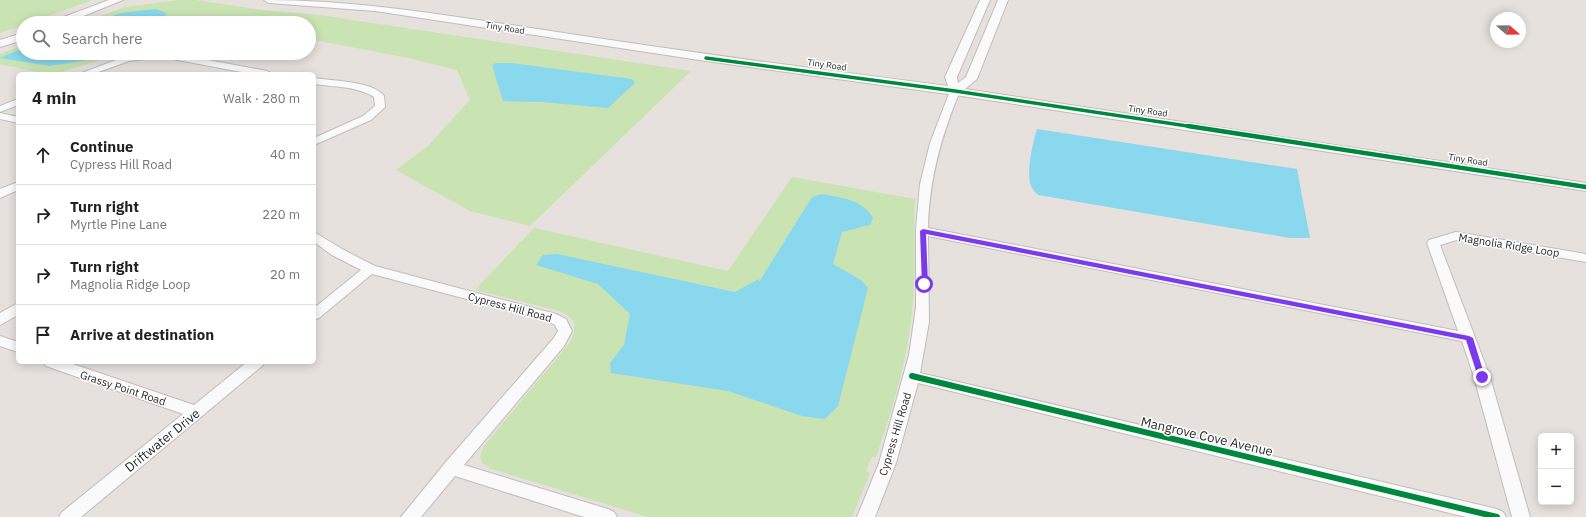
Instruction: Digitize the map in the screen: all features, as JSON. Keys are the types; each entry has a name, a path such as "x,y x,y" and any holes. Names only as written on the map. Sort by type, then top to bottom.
{"street":[{"path":"76,16 118,0"},
{"name":"Tiny Road","path":"269,0 375,8 652,50 955,90 1586,187"},
{"path":"985,0 951,76 955,90 971,79 1003,0"},
{"path":"0,44 16,38"},
{"path":"90,72 124,60"},
{"path":"194,60 256,72"},
{"path":"316,82 363,89 373,92 381,101 380,107 367,118 316,141"},
{"name":"Cypress Hill Road","path":"866,517 892,450 912,376 922,316 924,284 924,199 930,163 940,125 955,90"},
{"path":"0,109 16,103"},
{"path":"0,116 16,120"},
{"path":"0,194 16,186"},
{"path":"923,231 1469,338"},
{"name":"Magnolia Ridge Loop","path":"1521,517 1469,338 1433,243 1456,236 1586,258"},
{"name":"Cypress Hill Road","path":"316,237 337,252 370,269 551,317 561,322 565,331 559,342 410,517"},
{"path":"316,313 370,269"},
{"path":"0,320 16,309"},
{"path":"0,341 16,346"},
{"name":"Grassy Point Road","path":"57,364 196,412"},
{"name":"Driftwater Drive","path":"68,517 255,364"},
{"name":"Mangrove Cove Avenue","path":"912,376 1497,517"},
{"path":"451,468 608,517"}],"green space":[{"path":"0,0 92,0 48,16 16,16 16,27 0,33"},
{"path":"179,0 195,0 263,10 320,15 691,71 530,226 470,211 396,170 428,146 470,100 457,70 409,58 316,40 316,16 101,16 125,7"},
{"path":"16,48 16,60 99,60 63,72 37,72 0,64 0,54"},
{"path":"792,177 915,199 914,287 908,340 900,380 883,438 876,457 872,457 866,471 870,473 852,517 648,517 492,469 482,463 480,456 484,446 571,341 574,330 574,322 572,319 559,311 475,290 534,228 728,271"}],"water":[{"path":"155,9 166,13 166,16 112,16 121,13"},
{"path":"16,51 16,60 84,60 50,66 0,58"},
{"path":"496,63 511,63 632,79 635,83 608,108 541,102 503,101 492,65"},
{"path":"1037,129 1297,169 1310,238 1290,238 1038,195 1032,188 1029,176 1032,150"},
{"path":"822,194 851,200 863,207 873,218 870,225 842,232 833,264 861,280 868,288 838,406 825,419 802,416 728,391 611,373 610,363 624,345 630,314 598,284 536,265 543,255 557,254 735,292 759,279 759,282 812,197"}],"cycle path":[{"path":"706,58 955,91 1586,187"},
{"path":"912,376 1497,517"}],"route":[{"path":"924,284 923,231 1034,254 1469,338 1482,377"}]}
